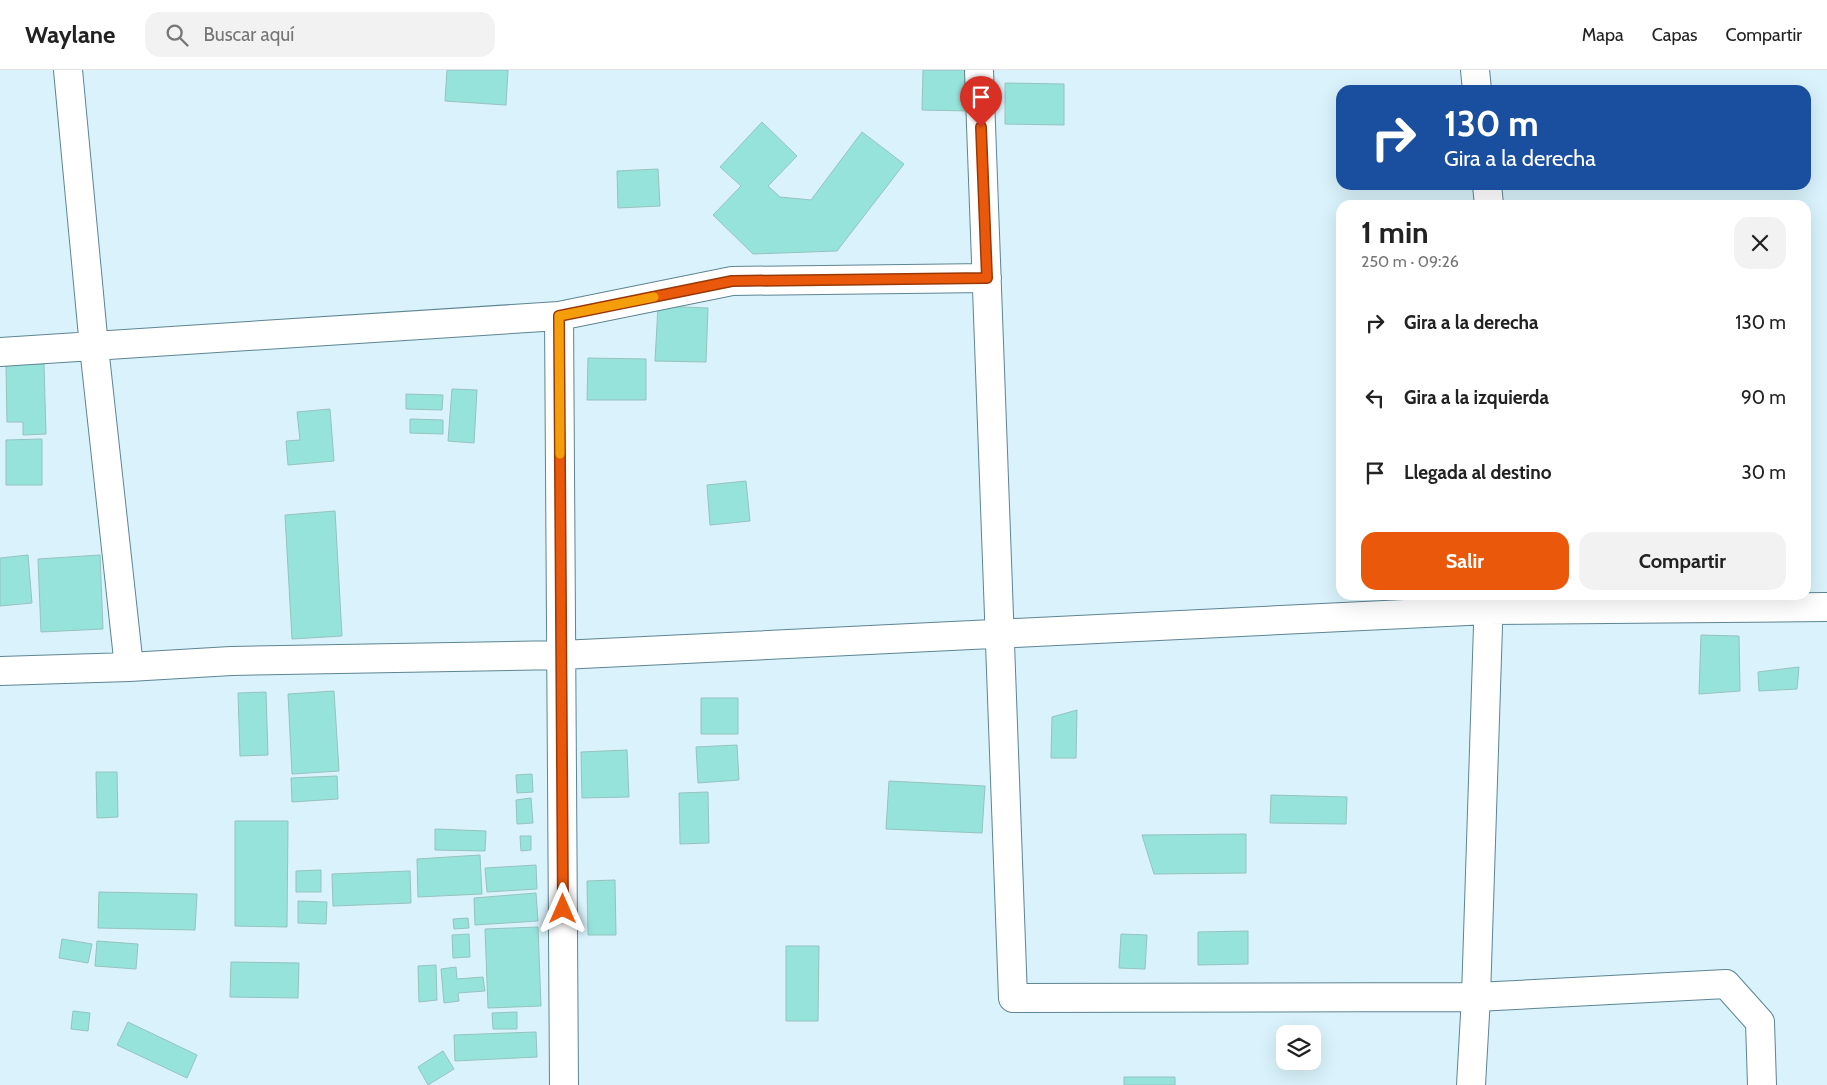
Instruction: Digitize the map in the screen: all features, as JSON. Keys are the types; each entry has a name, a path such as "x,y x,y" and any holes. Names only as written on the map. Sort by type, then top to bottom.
{"street":[{"path":"68,70 94,348 129,667"},
{"path":"979,70 1013,998 1476,997 1726,984 1760,1022 1762,1085"},
{"path":"1475,70 1476,85"},
{"path":"0,352 94,348 559,316 732,281 987,278"},
{"path":"559,316 564,1085"},
{"path":"1471,1085 1476,997 1488,603"},
{"path":"0,671 129,667 231,661 561,655 1000,634 1488,603 1827,607"}],"building":[{"path":"447,70 508,70 506,105 445,101"},
{"path":"923,70 973,70 971,111 922,110"},
{"path":"1005,83 1064,84 1064,125 1005,124"},
{"path":"762,122 797,156 768,186 780,197 811,200 862,132 904,164 837,251 753,254 713,215 741,186 720,167"},
{"path":"658,169 660,206 618,208 617,171"},
{"path":"658,306 708,308 706,362 655,361"},
{"path":"588,358 646,359 646,400 587,400"},
{"path":"44,364 46,434 23,435 23,422 7,422 6,365"},
{"path":"452,389 477,390 474,443 448,441"},
{"path":"406,394 443,395 442,410 406,409"},
{"path":"330,409 334,461 288,465 286,441 300,440 297,412"},
{"path":"410,419 443,420 443,434 410,433"},
{"path":"42,439 42,485 6,485 6,440"},
{"path":"746,481 750,521 710,525 707,485"},
{"path":"335,511 342,636 292,639 285,515"},
{"path":"28,555 32,603 0,606 0,558"},
{"path":"100,555 103,629 41,632 38,559"},
{"path":"1701,635 1739,636 1740,691 1699,694"},
{"path":"1799,667 1797,689 1759,691 1758,672"},
{"path":"334,691 339,771 292,774 288,694"},
{"path":"266,692 268,755 240,756 238,693"},
{"path":"701,698 738,698 738,734 701,734"},
{"path":"1077,710 1076,758 1051,758 1052,717"},
{"path":"737,745 739,780 698,783 696,747"},
{"path":"627,750 629,797 582,798 581,752"},
{"path":"96,772 117,772 118,817 97,818"},
{"path":"532,774 533,792 517,793 516,775"},
{"path":"337,776 338,799 292,802 291,778"},
{"path":"889,781 985,786 982,833 886,829"},
{"path":"708,792 709,843 680,844 679,793"},
{"path":"1271,795 1347,797 1346,824 1270,823"},
{"path":"531,798 533,823 517,824 516,800"},
{"path":"235,821 288,821 287,927 235,926"},
{"path":"435,829 486,831 485,851 435,850"},
{"path":"1246,834 1246,873 1154,874 1142,835"},
{"path":"520,836 531,836 531,850 521,851"},
{"path":"480,855 482,894 418,897 417,859"},
{"path":"536,865 537,889 487,892 485,868"},
{"path":"321,870 321,892 296,892 296,871"},
{"path":"410,871 411,903 333,906 332,874"},
{"path":"615,880 616,935 588,935 587,881"},
{"path":"99,892 197,894 195,930 98,928"},
{"path":"536,893 538,921 475,925 474,898"},
{"path":"298,901 327,902 326,924 298,923"},
{"path":"468,918 469,928 454,929 453,919"},
{"path":"538,927 541,1006 488,1008 485,929"},
{"path":"1248,931 1248,964 1198,965 1198,932"},
{"path":"469,934 470,957 453,958 452,935"},
{"path":"1121,934 1147,935 1145,969 1119,968"},
{"path":"62,939 92,944 88,963 59,958"},
{"path":"97,941 138,944 136,969 95,966"},
{"path":"786,946 819,946 818,1021 786,1021"},
{"path":"231,962 299,963 298,998 230,997"},
{"path":"436,965 437,1000 419,1002 418,966"},
{"path":"456,967 457,979 483,977 485,991 458,993 459,1001 444,1003 441,969"},
{"path":"73,1011 90,1013 88,1031 71,1029"},
{"path":"517,1012 517,1029 493,1029 492,1013"},
{"path":"128,1022 197,1055 187,1078 117,1045"},
{"path":"536,1032 537,1057 455,1061 454,1035"},
{"path":"443,1051 454,1069 428,1085 418,1067"},
{"path":"1124,1077 1175,1077 1175,1085 1124,1085"}],"slow traffic":[{"path":"560,454 559,316 654,297"}],"route":[{"path":"563,909 559,316 732,281 987,278 981,127"}]}
